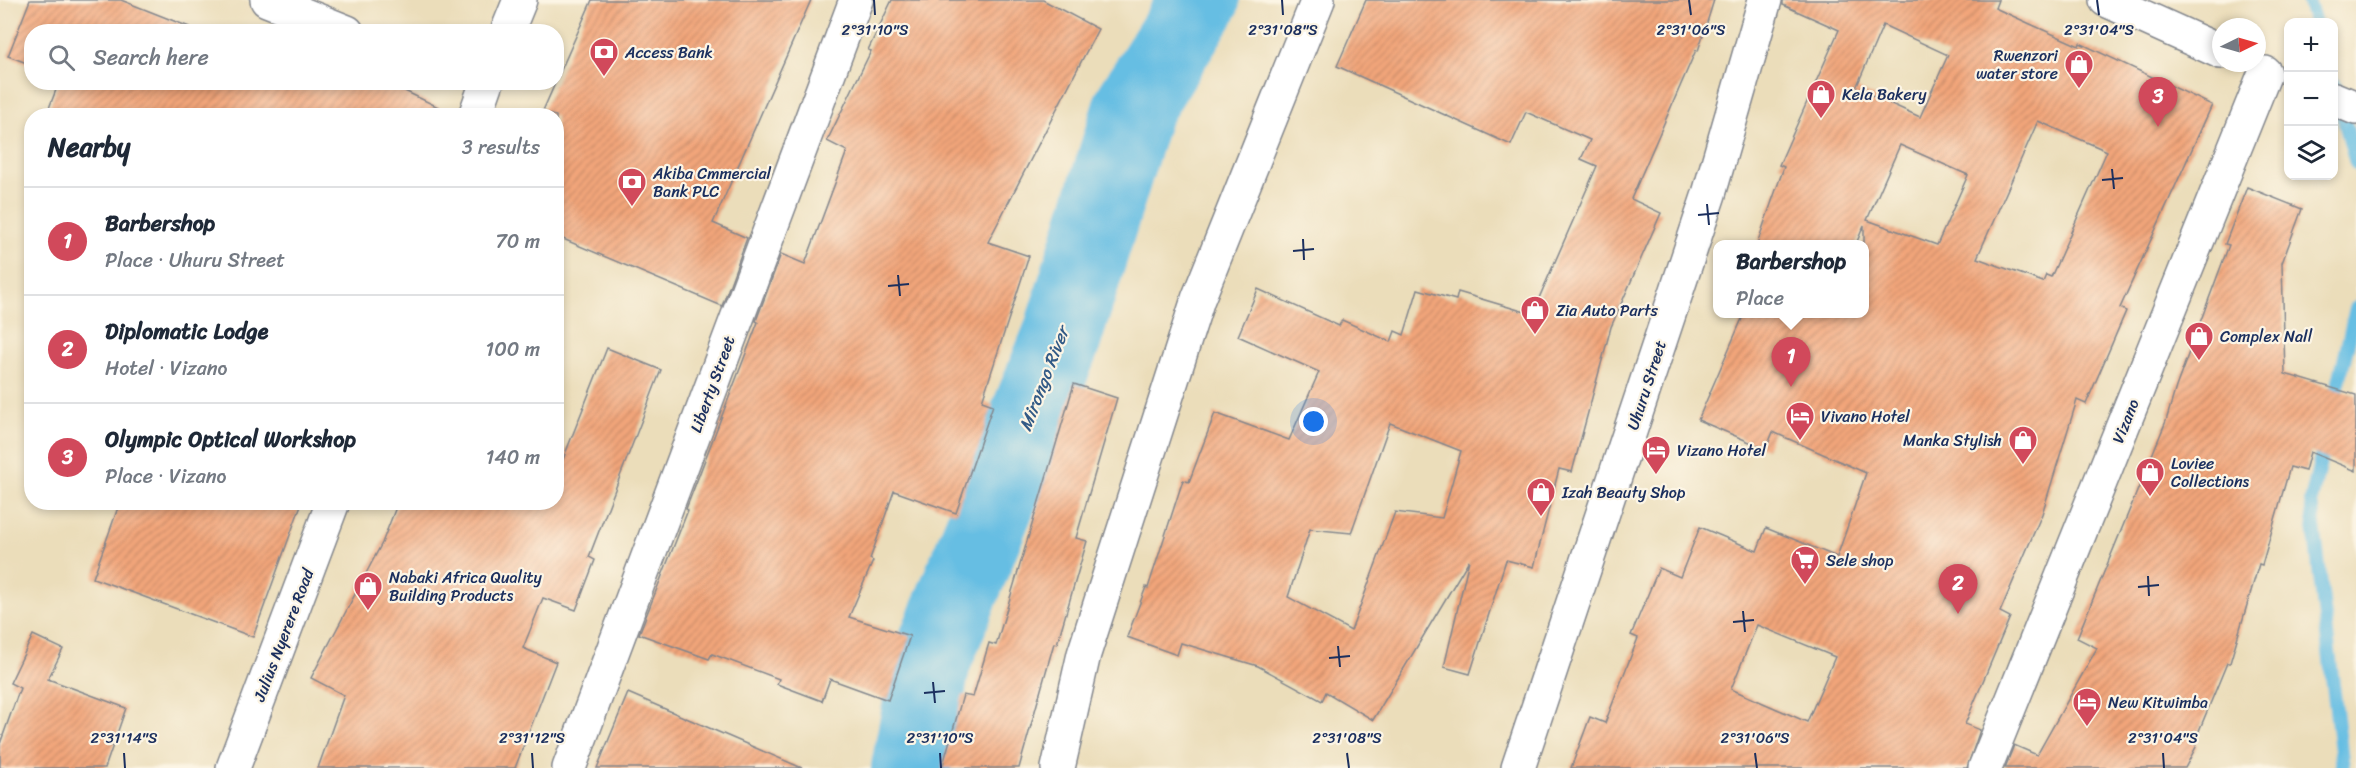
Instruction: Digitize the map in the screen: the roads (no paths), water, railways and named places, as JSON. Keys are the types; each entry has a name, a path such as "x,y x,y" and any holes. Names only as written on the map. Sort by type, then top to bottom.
{"main road":[{"path":"267,0 328,24"},
{"path":"510,24 520,0"},
{"name":"Liberty Street","path":"568,768 856,0"},
{"path":"1058,768 1084,654 1198,299 1318,0"},
{"name":"Uhuru Street","path":"1518,768 1705,206 1765,0"},
{"path":"2106,0 2212,48"},
{"name":"Vizano","path":"1985,768 2266,73"},
{"path":"2338,101 2356,108"},
{"name":"Julius Nyerere Road","path":"233,768 330,510"}],"waterway":[{"name":"Mirongo River","path":"911,768 931,661 1062,337 1133,108 1200,0"},
{"path":"2308,0 2314,18"},
{"path":"2338,98 2356,163"},
{"path":"2333,408 2356,308"},
{"path":"2325,441 2311,501 2343,768"}],"place":[{"name":"Access Bank","path":"604,78"},
{"name":"Rwenzori water store","path":"2079,90"},
{"name":"Kela Bakery","path":"1821,120"},
{"name":"Olympic Optical Workshop","path":"2158,127"},
{"name":"Akiba Cmmercial Bank PLC","path":"632,208"},
{"name":"Zia Auto Parts","path":"1535,336"},
{"name":"Complex Nall","path":"2199,362"},
{"name":"Barbershop","path":"1791,387"},
{"name":"Vivano Hotel","path":"1800,442"},
{"name":"Manka Stylish","path":"2023,466"},
{"name":"Vizano Hotel","path":"1656,476"},
{"name":"Loviee Collections","path":"2150,498"},
{"name":"Izah Beauty Shop","path":"1541,518"},
{"name":"Sele shop","path":"1805,586"},
{"name":"Nabaki Africa Quality Building Products","path":"368,612"},
{"name":"Diplomatic Lodge","path":"1958,614"},
{"name":"New Kitwimba","path":"2087,728"}]}
